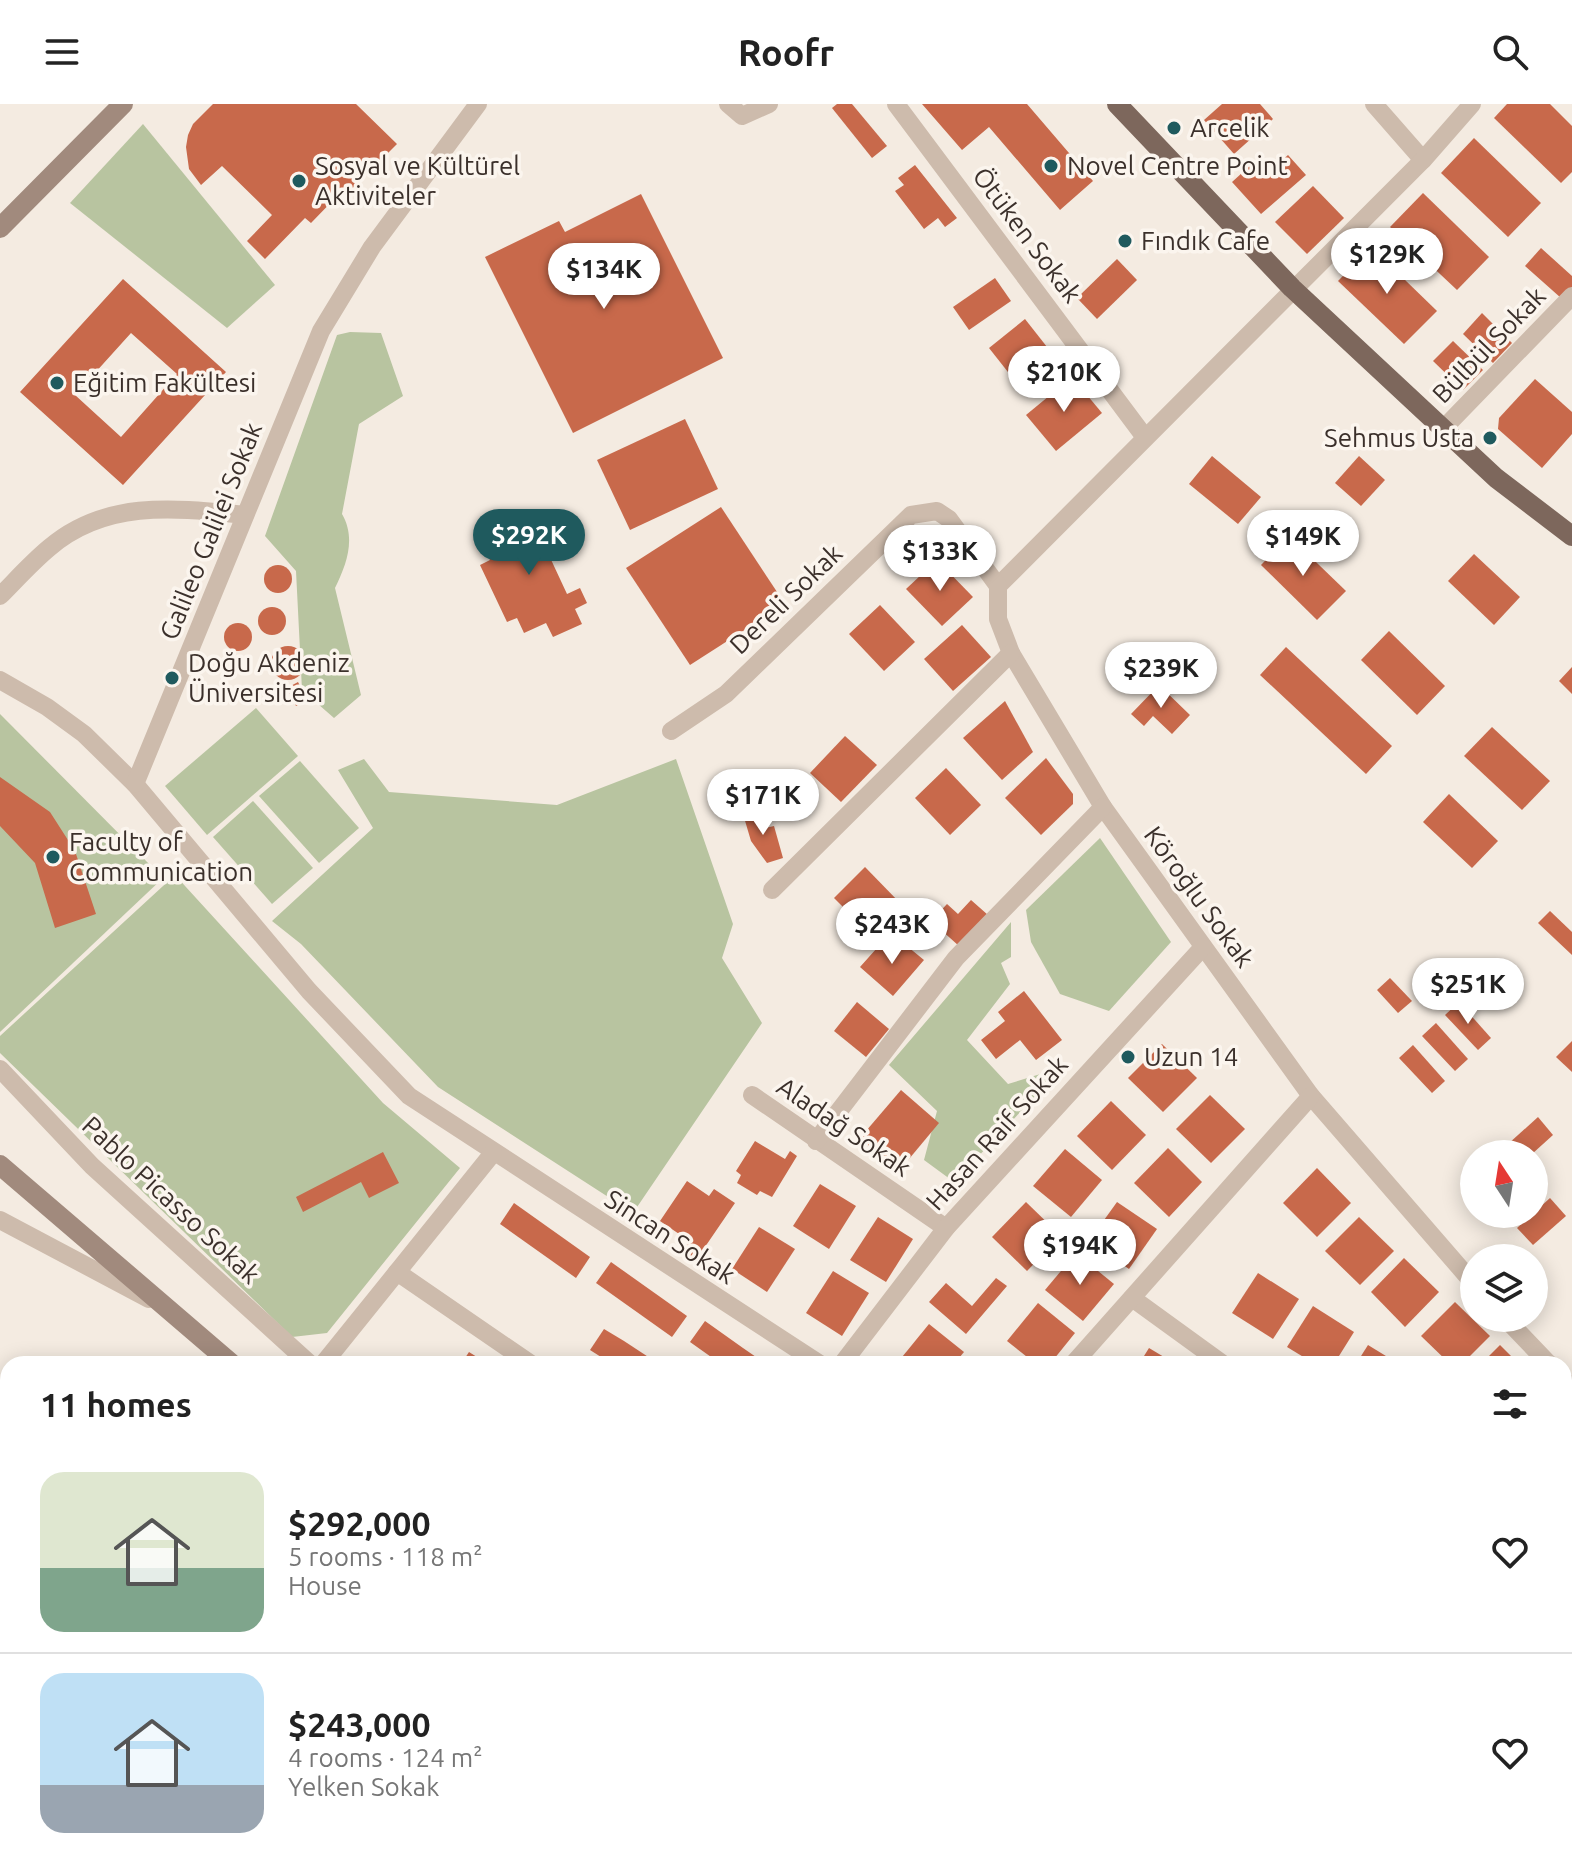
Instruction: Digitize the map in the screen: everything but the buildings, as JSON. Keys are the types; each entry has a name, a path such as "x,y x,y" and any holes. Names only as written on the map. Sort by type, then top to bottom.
{"main road":[{"path":"0,228 123,104"},
{"path":"1117,104 1292,288 1496,478 1572,536"},
{"path":"0,1165 223,1356"}],"street":[{"name":"Galileo Galilei Sokak","path":"135,784 329,316 372,247 478,104"},
{"path":"735,110 769,104"},
{"name":"Ötüken Sokak","path":"896,104 1144,436"},
{"path":"1374,104 1423,160"},
{"path":"998,586 1144,436 1423,160 1472,104"},
{"name":"Bülbül Sokak","path":"1443,429 1572,296"},
{"path":"0,596 50,546 104,517 165,507 245,515"},
{"name":"Dereli Sokak","path":"671,731 726,694 911,515 923,510 937,511 949,519 998,586"},
{"name":"Köroğlu Sokak","path":"998,586 998,619 1011,653 1103,807 1311,1096 1460,1268"},
{"path":"772,890 1011,653"},
{"name":"Sincan Sokak","path":"0,680 47,707 84,734 135,784 363,1051 409,1096 808,1356"},
{"path":"816,1141 956,958 1103,807"},
{"name":"Hasan Raif Sokak","path":"848,1356 946,1228 1203,947"},
{"name":"Pablo Picasso Sokak","path":"0,1069 92,1166 301,1356"},
{"name":"Aladağ Sokak","path":"752,1095 946,1228"},
{"path":"1080,1356 1311,1096"},
{"path":"329,1356 493,1153"},
{"path":"0,1220 176,1313"},
{"path":"397,1272 519,1356"},
{"path":"1132,1298 1212,1356"},
{"path":"1518,1332 1541,1356"}],"green space":[{"path":"143,124 275,285 227,328 70,203"},
{"path":"350,332 381,333 403,396 359,424 342,514 348,532 348,551 335,588 361,695 334,718 302,690 296,571 265,536 337,335"},
{"path":"256,708 298,756 207,835 165,786"},
{"path":"0,714 163,878 0,1032"},
{"path":"364,759 389,792 557,805 676,759 733,924 722,958 762,1023 633,1213 438,1087 301,944 272,921 373,828 338,770"},
{"path":"300,761 359,828 319,863 259,796"},
{"path":"253,801 313,868 272,904 213,837"},
{"path":"1100,838 1171,942 1109,1011 1060,994 1031,942 1026,910"},
{"path":"175,875 383,1103 460,1168 327,1333 292,1337 0,1053 0,1036"},
{"path":"1011,922 1011,957 1001,963 1010,984 967,1040 1008,1084 1063,1067 954,1182 924,1160 937,1111 889,1065"}],"place":[{"name":"Arcelik","path":"1174,128"},
{"name":"Novel Centre Point","path":"1051,166"},
{"name":"Sosyal ve Kültürel Aktiviteler","path":"299,181"},
{"name":"Fındık Cafe","path":"1125,241"},
{"name":"Eğitim Fakültesi","path":"57,383"},
{"name":"Sehmus Usta","path":"1490,438"},
{"name":"Doğu Akdeniz Üniversitesi","path":"172,678"},
{"name":"Faculty of Communication","path":"53,857"},
{"name":"Uzun 14","path":"1128,1057"}]}
